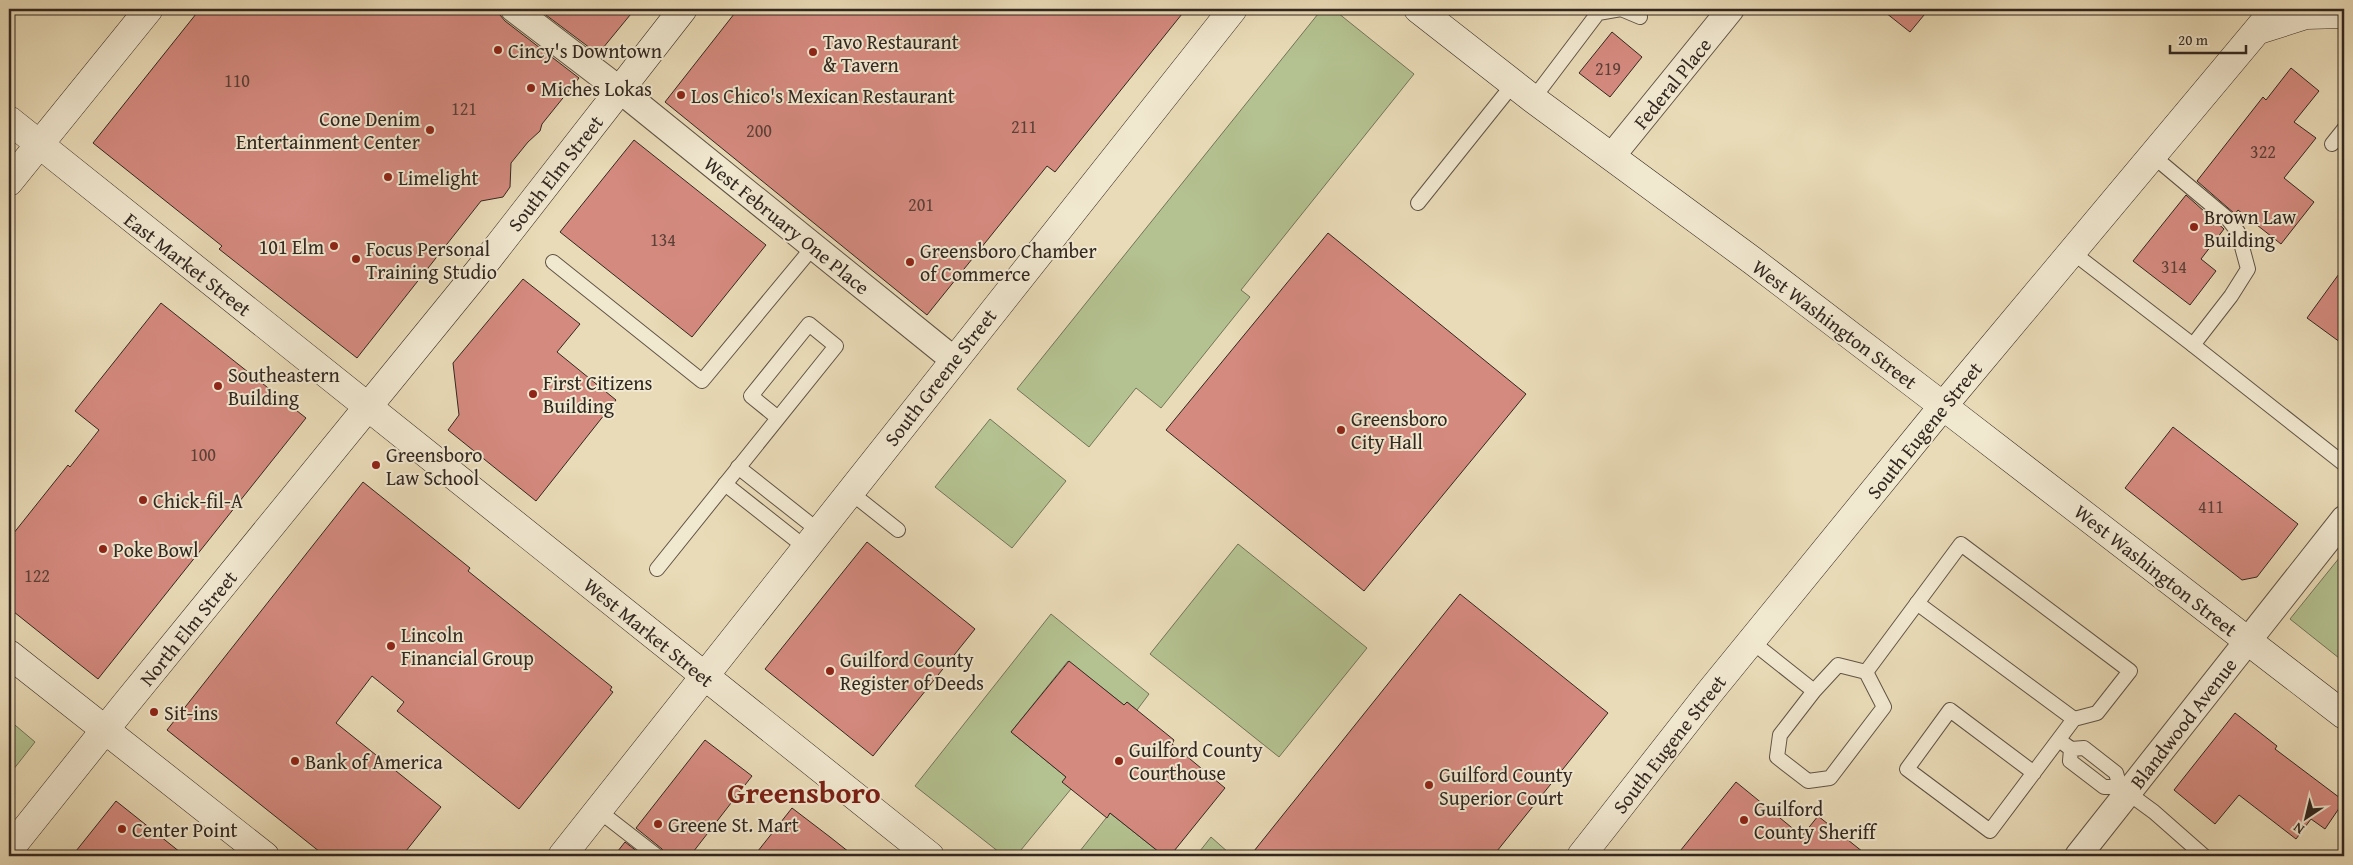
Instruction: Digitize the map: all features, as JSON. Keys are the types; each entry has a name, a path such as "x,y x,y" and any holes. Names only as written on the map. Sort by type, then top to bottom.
{"main road":[{"path":"9,182 149,9"},
{"name":"South Elm Street","path":"368,407 481,268 683,9"},
{"name":"South Greene Street","path":"562,856 706,677 954,360 1233,9"},
{"name":"West Washington Street","path":"1418,9 1523,91 1753,261 2344,715"},
{"path":"2267,19 2344,14"},
{"name":"South Eugene Street","path":"1581,856 1751,642 1943,406 2267,19"},
{"name":"East Market Street","path":"9,120 368,407"},
{"name":"West Market Street","path":"368,407 930,856"},
{"name":"North Elm Street","path":"9,850 368,407"},
{"path":"9,654 264,856"}],"street":[{"name":"West February One Place","path":"514,9 620,90 954,360"},
{"name":"Federal Place","path":"1611,157 1731,9"},
{"name":"Blandwood Avenue","path":"2090,852 2124,790 2340,531"}],"lane":[{"path":"1418,203 1598,14 1621,9 1640,17"},
{"path":"2332,144 2344,129"},
{"path":"2153,156 2227,218 2238,232 2248,269 2231,296 2193,345"},
{"path":"553,262 702,382 813,246"},
{"path":"2072,252 2344,464"},
{"path":"657,568 738,467 778,418 836,346 809,324 751,396 778,418"},
{"path":"738,467 813,540"},
{"path":"725,484 813,540"},
{"path":"850,492 898,530"},
{"path":"1866,672 1961,544 2130,671 2097,713 2074,719 2059,740 2034,773 1990,831 1907,770 1950,710 2034,773"},
{"path":"1917,603 2074,719"},
{"path":"1751,642 1814,691"},
{"path":"1838,665 1866,672 1884,707 1830,778 1808,781 1777,757 1780,735 1814,691 1838,665"},
{"path":"2059,740 2071,749 2070,761 2104,787 2124,790 2154,812 2204,856"},
{"path":"599,810 657,856"}],"green space":[{"path":"1322,9 1333,9 1414,74 1241,290 1250,297 1161,408 1136,388 1089,447 1017,389"},
{"path":"990,419 1066,481 1012,548 935,487"},
{"path":"1238,544 1367,648 1279,757 1150,654"},
{"path":"2344,552 2344,662 2290,619"},
{"path":"1051,614 1149,694 1137,710 1127,702 1124,705 1068,661 1011,732 1066,777 1071,789 1016,856 1004,856 915,786"},
{"path":"9,720 35,742 9,775"},
{"path":"1110,813 1164,856 1076,856"},
{"path":"1211,837 1229,853 1226,856 1196,856"}],"building":[{"path":"200,9 499,9 500,15 505,21 579,78 542,124 540,131 528,142 511,163 510,187 503,197 481,201 357,358 219,249 222,246 93,143"},
{"path":"538,9 635,9 598,54"},
{"path":"738,9 1186,9 1055,172 1047,166 927,315 665,102"},
{"path":"1881,9 1929,9 1910,32"},
{"path":"1612,32 1642,57 1610,97 1579,73"},
{"path":"2291,68 2319,91 2294,122 2316,138 2284,178 2314,202 2281,244 2238,210 2235,214 2197,181 2263,97 2266,100"},
{"path":"634,140 766,245 692,337 560,232"},
{"path":"2186,195 2224,229 2201,259 2216,271 2190,305 2133,261"},
{"path":"1328,233 1526,394 1364,591 1166,430"},
{"path":"2344,267 2344,345 2307,318"},
{"name":"First Citizens Building","path":"523,279 580,324 557,352 616,400 536,501 448,430 459,415 453,363"},
{"path":"161,303 306,418 98,679 9,608 9,539 68,465 70,467 99,430 75,411"},
{"path":"2173,427 2298,524 2257,577 2242,580 2125,488"},
{"name":"Lincoln Financial Group","path":"363,482 470,568 468,571 612,687 610,690 613,692 519,809 397,711 404,702 372,676 336,723 441,807 402,856 325,856 167,730"},
{"path":"867,542 975,629 873,756 765,669"},
{"name":"Guilford County Superior Court","path":"1460,594 1608,713 1493,856 1250,856"},
{"name":"Guilford County Courthouse","path":"1069,661 1124,705 1127,702 1174,740 1172,744 1225,788 1170,856 1164,856 1110,813 1107,818 1062,782 1066,777 1011,732"},
{"path":"2235,713 2277,746 2275,749 2344,801 2325,829 2311,819 2296,839 2239,795 2215,824 2174,790"},
{"path":"705,740 752,776 690,856 666,856 662,849 636,828"},
{"name":"Guilford County Sheriff","path":"1736,782 1802,836 1818,816 1868,856 1676,856"},
{"name":"Center Point","path":"116,801 185,856 72,856"},
{"path":"792,808 830,837 854,856 754,856"},
{"path":"625,842 643,856 614,856"}],"place":[{"name":"Cincy's Downtown","path":"498,50"},
{"name":"Tavo Restaurant & Tavern","path":"813,52"},
{"name":"Miches Lokas","path":"531,88"},
{"name":"Los Chico's Mexican Restaurant","path":"681,95"},
{"name":"Cone Denim Entertainment Center","path":"430,130"},
{"name":"Limelight","path":"388,177"},
{"name":"Brown Law Building","path":"2194,227"},
{"name":"101 Elm","path":"334,246"},
{"name":"Focus Personal Training Studio","path":"356,259"},
{"name":"Greensboro Chamber of Commerce","path":"910,262"},
{"name":"Southeastern Building","path":"218,386"},
{"name":"First Citizens Building","path":"533,394"},
{"name":"Greensboro City Hall","path":"1341,430"},
{"name":"Greensboro Law School","path":"376,465"},
{"name":"Chick-fil-A","path":"143,500"},
{"name":"Poke Bowl","path":"103,549"},
{"name":"Lincoln Financial Group","path":"391,646"},
{"name":"Guilford County Register of Deeds","path":"830,671"},
{"name":"Sit-ins","path":"154,712"},
{"name":"Bank of America","path":"295,761"},
{"name":"Guilford County Courthouse","path":"1119,761"},
{"name":"Guilford County Superior Court","path":"1429,785"},
{"name":"Guilford County Sheriff","path":"1744,820"},
{"name":"Greene St. Mart","path":"658,824"},
{"name":"Center Point","path":"122,829"}],"district":[{"name":"Greensboro","path":"804,792"}]}
